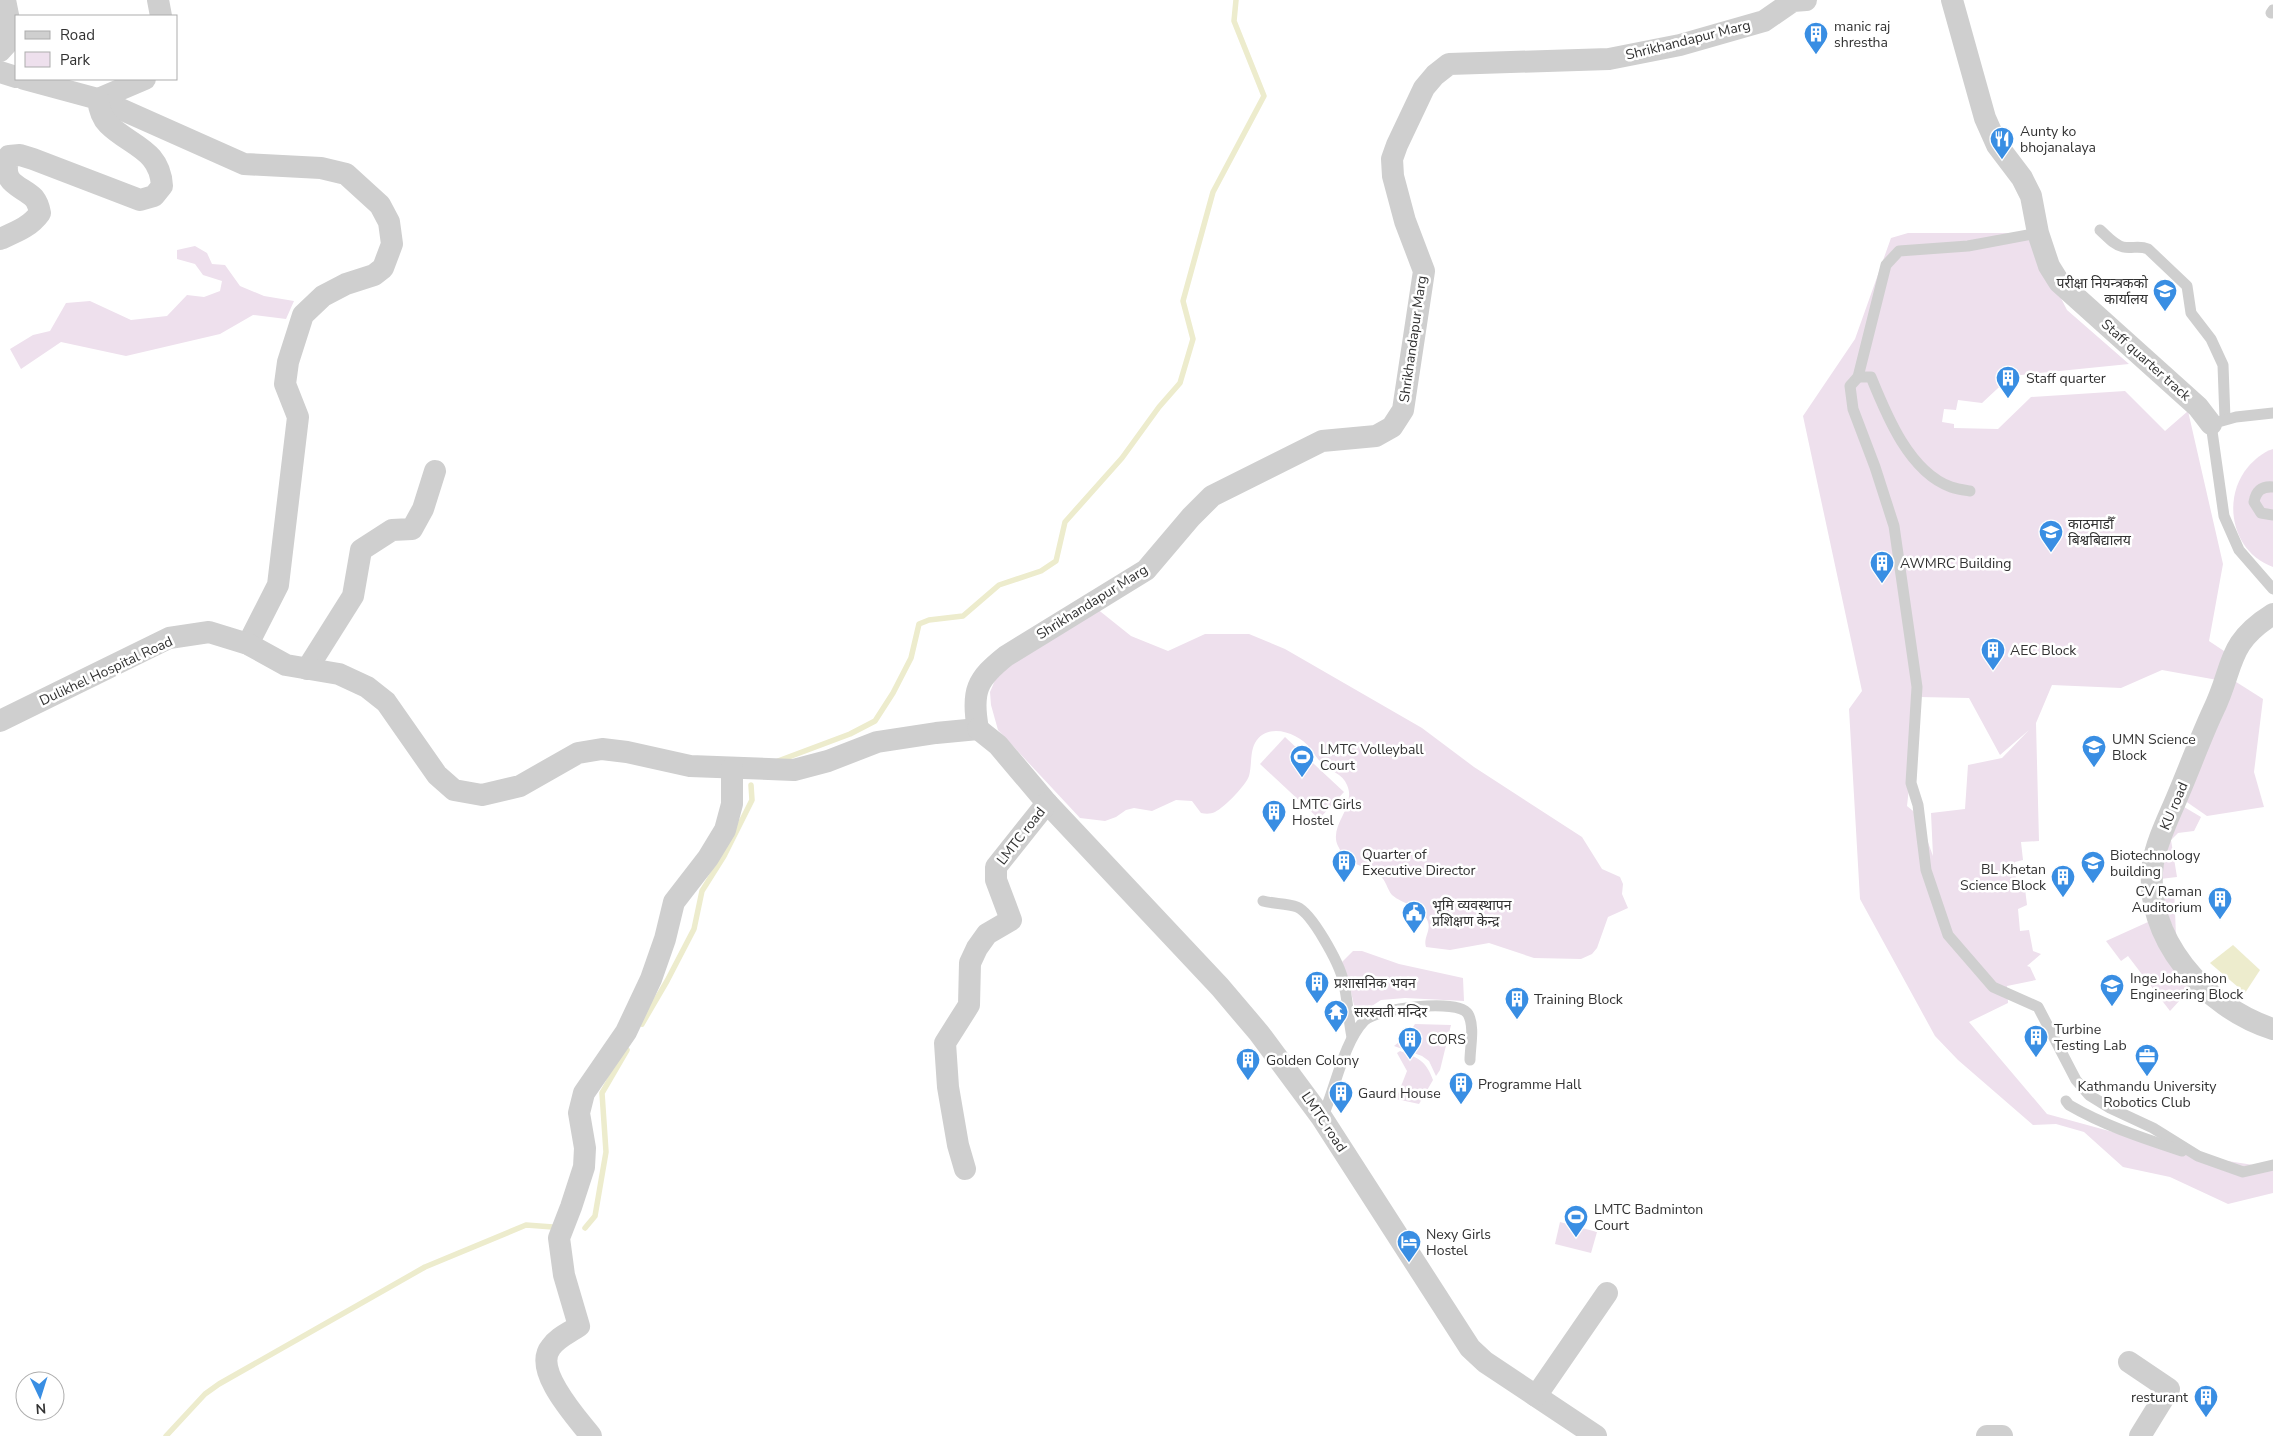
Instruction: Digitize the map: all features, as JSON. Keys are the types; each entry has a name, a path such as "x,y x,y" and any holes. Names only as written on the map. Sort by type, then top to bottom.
{"street":[{"path":"0,51 10,40 10,24 5,0"},
{"path":"158,0 161,15"},
{"name":"Shrikhandapur Marg","path":"978,729 975,711 977,691 985,672 1006,656 1146,570 1191,517 1212,496 1322,441 1376,436 1392,426 1403,410 1424,271 1405,220 1394,176 1392,159 1424,88 1435,75 1449,64 1609,59 1680,45 1764,21 1793,1 1806,0"},
{"name":"Staff quarter track","path":"1952,0 1984,118 1997,145 2022,178 2031,196 2038,233 2049,266 2059,282 2198,407 2218,421"},
{"path":"0,72 15,76"},
{"path":"28,80 98,99 244,164 322,168 346,174 380,205 389,222 392,244 383,268 374,275 346,284 322,296 303,315 288,362 285,384 298,417 278,585 248,644"},
{"path":"98,99 143,80"},
{"path":"0,239 34,222 40,213 38,204 33,197 8,184 3,175 4,163 9,156 20,155 32,159 140,200 154,196 162,186 161,172 155,162 137,144 108,124 100,112 98,99"},
{"path":"307,669 353,596 361,550 392,530 412,529 423,509 435,471"},
{"name":"KU road","path":"2273,614 2247,634 2232,656 2215,708 2162,835 2153,863 2153,875 2158,916 2182,964 2199,985 2214,997 2236,1011 2273,1029"},
{"name":"Dulikhel Hospital Road","path":"0,721 169,638 209,632 248,644 286,665 339,674 367,687 386,702 437,775 454,790 482,795 520,786 578,752 602,749 627,752 690,766 773,771 794,770 813,766 877,742 978,729"},
{"name":"LMTC road","path":"978,729 998,745 1047,803 1220,987 1296,1080 1470,1348 1485,1362 1596,1436"},
{"path":"592,1436 549,1377 546,1358 550,1348 562,1336 579,1326 564,1275 559,1238 584,1167 585,1148 579,1114 584,1092 626,1032 651,978 665,939 674,902 708,858 725,830 732,804 736,769"},
{"name":"LMTC road","path":"965,1169 958,1145 948,1087 945,1044 969,1005 970,963 977,948 987,934 1011,920 996,880 996,867 1047,803"},
{"path":"1536,1396 1607,1293"},
{"path":"2129,1362 2169,1389 2140,1436"},
{"path":"1987,1436 2002,1436"}],"lane":[{"path":"2100,230 2115,243 2123,247 2142,246 2148,249 2188,286 2191,313 2211,339 2223,365 2218,421 2224,516 2240,550 2273,589"},
{"path":"2038,233 1968,246 1899,251 1886,266 1858,378 1850,386 1853,409 1875,467 1894,526 1916,687 1911,783 1918,805 1926,870 1948,935 1992,987 2038,1007 2076,1080 2089,1095 2110,1108 2153,1128 2198,1156"},
{"path":"1858,378 1871,377 1884,410 1905,447 1925,472 1950,487 1970,491"},
{"path":"2218,421 2273,413"},
{"path":"2273,487 2266,486 2260,490 2254,502 2261,513 2273,516"},
{"path":"1263,902 1295,906 1303,910 1310,919 1335,960 1343,980 1347,1015 1352,1037"},
{"path":"1322,1118 1331,1099 1352,1037 1365,1019 1380,1012 1404,1008 1454,1006 1468,1014 1471,1025 1470,1060"},
{"path":"2066,1101 2069,1105 2105,1124 2136,1137 2243,1172 2273,1165"}],"green space":[{"path":"1908,233 2028,233 2067,310 2129,364 2011,376 1982,403 1958,400 1956,410 1944,409 1942,422 1954,424 1954,428 1998,429 2031,397 2125,391 2165,431 2188,411 2223,564 2209,641 2230,655 2223,681 2162,670 2121,688 2052,685 2036,723 2039,841 2021,842 2023,860 2015,862 2017,890 2025,889 2027,905 2018,909 2020,931 2029,930 2033,951 2041,954 2027,966 2030,967 2036,980 2007,986 2008,1003 1969,1022 2047,1114 2208,1158 2273,1168 2273,1193 2228,1204 2170,1177 2123,1167 2084,1132 2056,1124 2033,1125 1958,1060 1935,1036 1860,899 1849,709 1862,691 1803,416 1855,339 1891,238","holes":["1919,697 1969,698 2000,755 2029,730 2002,758 1968,765 1965,809 1931,813 1933,856 1918,815 1907,806"]},
{"path":"195,246 207,253 212,264 225,265 240,286 264,296 294,301 286,319 253,315 220,334 126,356 61,342 21,369 10,349 33,335 50,331 66,303 90,301 131,320 167,316 187,295 204,297 220,291 222,281 203,275 195,264 177,259 177,250"},
{"path":"2273,449 2273,567 2259,560 2248,550 2240,538 2235,524 2233,509 2235,494 2240,480 2248,467 2259,456"},
{"path":"1096,608 1131,636 1168,651 1205,634 1249,634 1285,649 1422,728 1474,767 1582,837 1602,869 1620,877 1623,884 1622,894 1628,908 1608,917 1597,948 1592,954 1581,959 1534,958 1489,943 1450,950 1426,947 1425,941 1429,925 1426,917 1417,909 1392,895 1382,878 1375,872 1352,862 1342,853 1338,846 1337,831 1346,808 1349,793 1345,781 1325,766 1305,743 1291,734 1283,732 1267,732 1260,736 1253,747 1250,772 1247,780 1229,801 1213,813 1201,813 1192,801 1176,800 1152,811 1134,808 1126,810 1116,817 1105,821 1080,818 998,730 991,705 990,692 996,678 1012,664"},
{"path":"2233,680 2263,699 2254,772 2264,807 2207,816 2181,798"},
{"name":"LMTC Volleyball Court","path":"1285,737 1344,792 1319,819 1260,764"},
{"path":"2179,804 2201,817 2194,831 2178,833 2171,840 2177,877 2160,879"},
{"path":"2158,888 2174,888 2176,936"},
{"path":"2148,922 2190,989 2170,1011 2128,956 2121,961 2106,941"},
{"path":"1353,951 1362,951 1399,964 1463,978 1464,1001 1405,998 1381,1000 1358,1015 1342,962"},
{"path":"1415,1024 1451,1025 1440,1070 1436,1076 1429,1061 1422,1056 1394,1046 1408,1035"},
{"path":"1400,1051 1421,1061 1428,1068 1433,1080 1419,1104 1396,1099 1407,1071 1397,1053"},
{"name":"LMTC Badminton Court","path":"1560,1222 1597,1232 1591,1253 1555,1244"}],"shaded area":[{"path":"2233,945 2260,970 2245,993 2210,963"}],"waterway":[{"path":"778,761 850,734 875,721 893,693 911,658 919,624 929,620 963,616 999,585 1041,571 1056,561 1065,522 1122,458 1159,407 1180,383 1193,339 1183,301 1213,192 1264,96 1234,21 1236,0"},
{"path":"642,1024 694,929 702,891 724,856 752,800 751,785"},
{"path":"585,1228 595,1216 606,1152 602,1093 627,1050"},
{"path":"166,1436 205,1394 219,1384 425,1267 526,1225 553,1227"}],"place":[{"name":"manic raj shrestha","path":"1816,55"},
{"name":"Aunty ko bhojanalaya","path":"2002,160"},
{"name":"परीक्षा नियन्त्रकको कार्यालय","path":"2165,312"},
{"name":"Staff quarter","path":"2008,399"},
{"name":"काठमाडौँ बिश्वबिद्यालय","path":"2051,553"},
{"name":"AWMRC Building","path":"1882,584"},
{"name":"AEC Block","path":"1993,671"},
{"name":"UMN Science Block","path":"2094,768"},
{"name":"LMTC Volleyball Court","path":"1302,778"},
{"name":"LMTC Girls Hostel","path":"1274,833"},
{"name":"Quarter of Executive Director","path":"1344,883"},
{"name":"Biotechnology building","path":"2093,884"},
{"name":"BL Khetan Science Block","path":"2063,898"},
{"name":"CV Raman Auditorium","path":"2220,920"},
{"name":"भूमि व्यवस्थापन प्रशिक्षण केन्द्र","path":"1414,934"},
{"name":"प्रशासनिक भवन","path":"1317,1004"},
{"name":"Inge Johanshon Engineering Block","path":"2112,1007"},
{"name":"Training Block","path":"1517,1020"},
{"name":"सरस्वती मन्दिर","path":"1336,1033"},
{"name":"Turbine Testing Lab","path":"2036,1058"},
{"name":"CORS","path":"1410,1060"},
{"name":"Kathmandu University Robotics Club","path":"2147,1077"},
{"name":"Golden Colony","path":"1248,1081"},
{"name":"Programme Hall","path":"1461,1105"},
{"name":"Gaurd House","path":"1341,1114"},
{"name":"LMTC Badminton Court","path":"1576,1238"},
{"name":"Nexy Girls Hostel","path":"1409,1263"},
{"name":"resturant","path":"2206,1418"}]}
